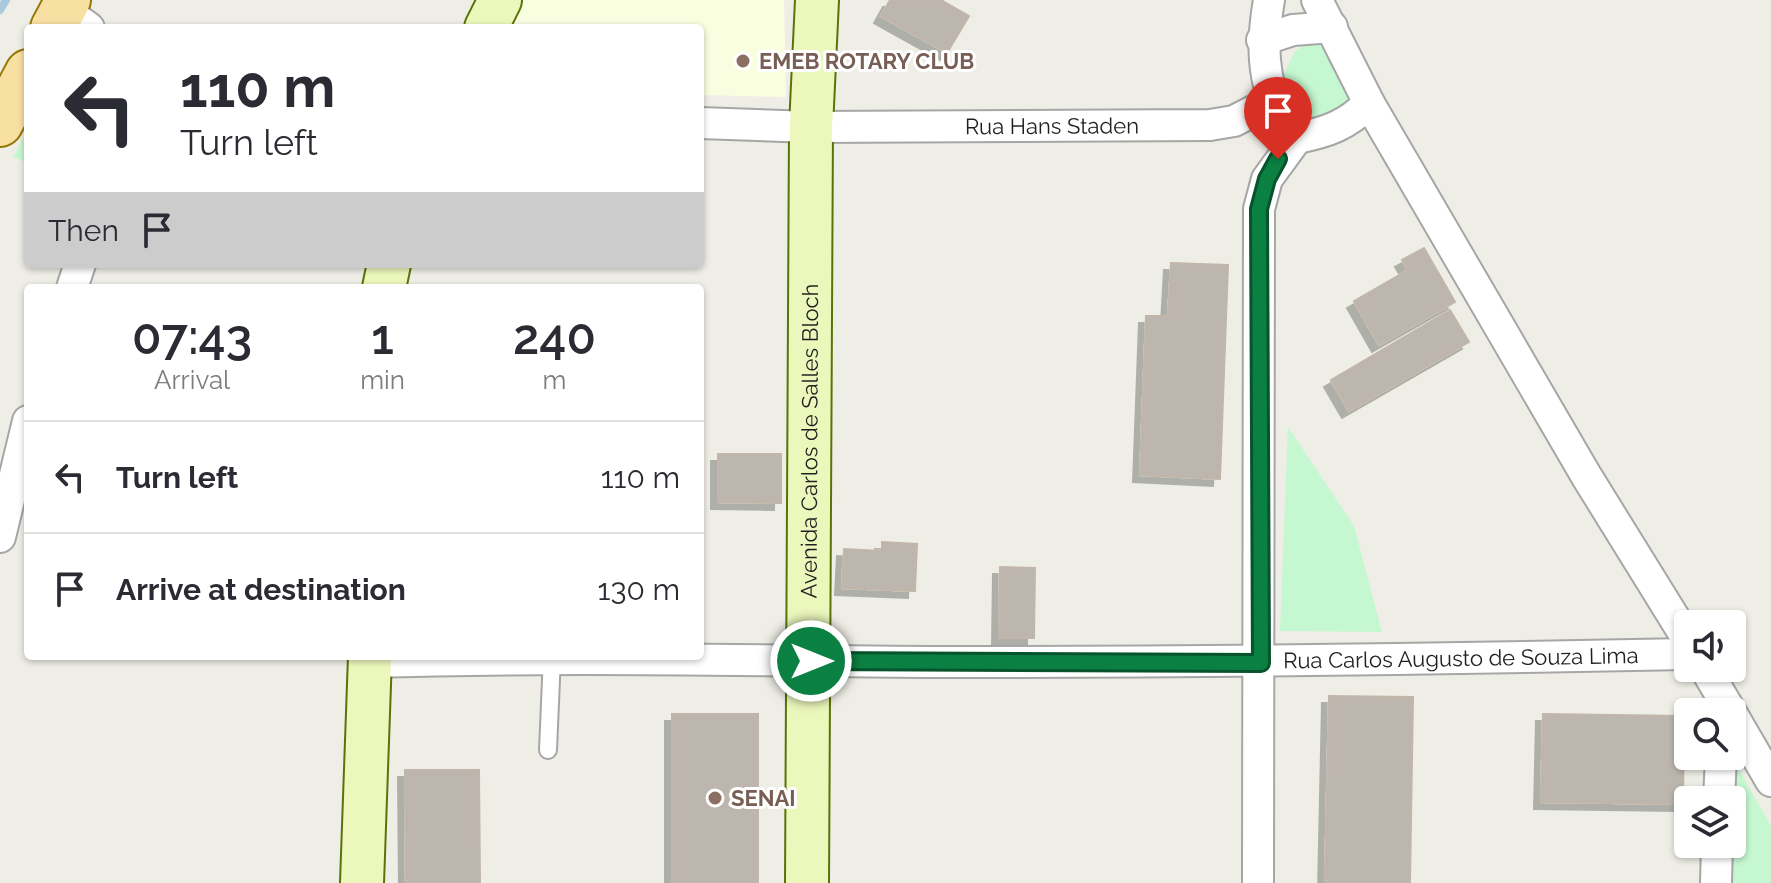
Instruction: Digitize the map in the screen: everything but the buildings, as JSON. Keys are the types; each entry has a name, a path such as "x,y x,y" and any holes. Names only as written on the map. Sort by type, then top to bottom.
{"main road":[{"path":"0,124 24,79"}],"street":[{"path":"488,24 500,0"},
{"name":"Avenida Carlos de Salles Bloch","path":"807,883 811,661 811,127 817,0"},
{"path":"1269,0 1262,40 1273,101 1297,138"},
{"path":"1317,0 1369,103 1587,477 1674,617"},
{"path":"1262,40 1293,30 1332,27"},
{"name":"Rua Hans Staden","path":"704,123 811,127 1210,125 1234,121 1273,101"},
{"path":"1258,883 1261,663 1259,209 1267,179 1297,138 1327,132 1351,121 1369,103"},
{"path":"0,537 24,438"},
{"name":"Rua Carlos Augusto de Souza Lima","path":"704,659 1261,663 1674,654"},
{"path":"362,883 370,660"},
{"path":"1746,740 1771,781"},
{"path":"1716,883 1717,858"}],"lane":[{"path":"548,750 552,660"}],"shaded area":[{"name":"EMEB ROTARY CLUB","path":"521,0 784,0 786,97 704,95 704,24 510,24"}],"green space":[{"path":"1314,38 1325,47 1353,102 1322,118 1298,119 1280,82 1295,51"},
{"path":"24,137 24,161 13,157"},
{"path":"1288,427 1354,526 1382,632 1280,631"},
{"path":"1734,770 1739,770 1771,826 1771,883 1732,883 1732,858 1746,858 1746,786 1734,786"}],"waterway":[{"path":"0,10 6,0"}],"place":[{"name":"EMEB ROTARY CLUB","path":"743,61"},
{"name":"SENAI","path":"715,798"}],"route":[{"path":"811,661 1261,663 1259,209 1267,179 1278,159"}]}
